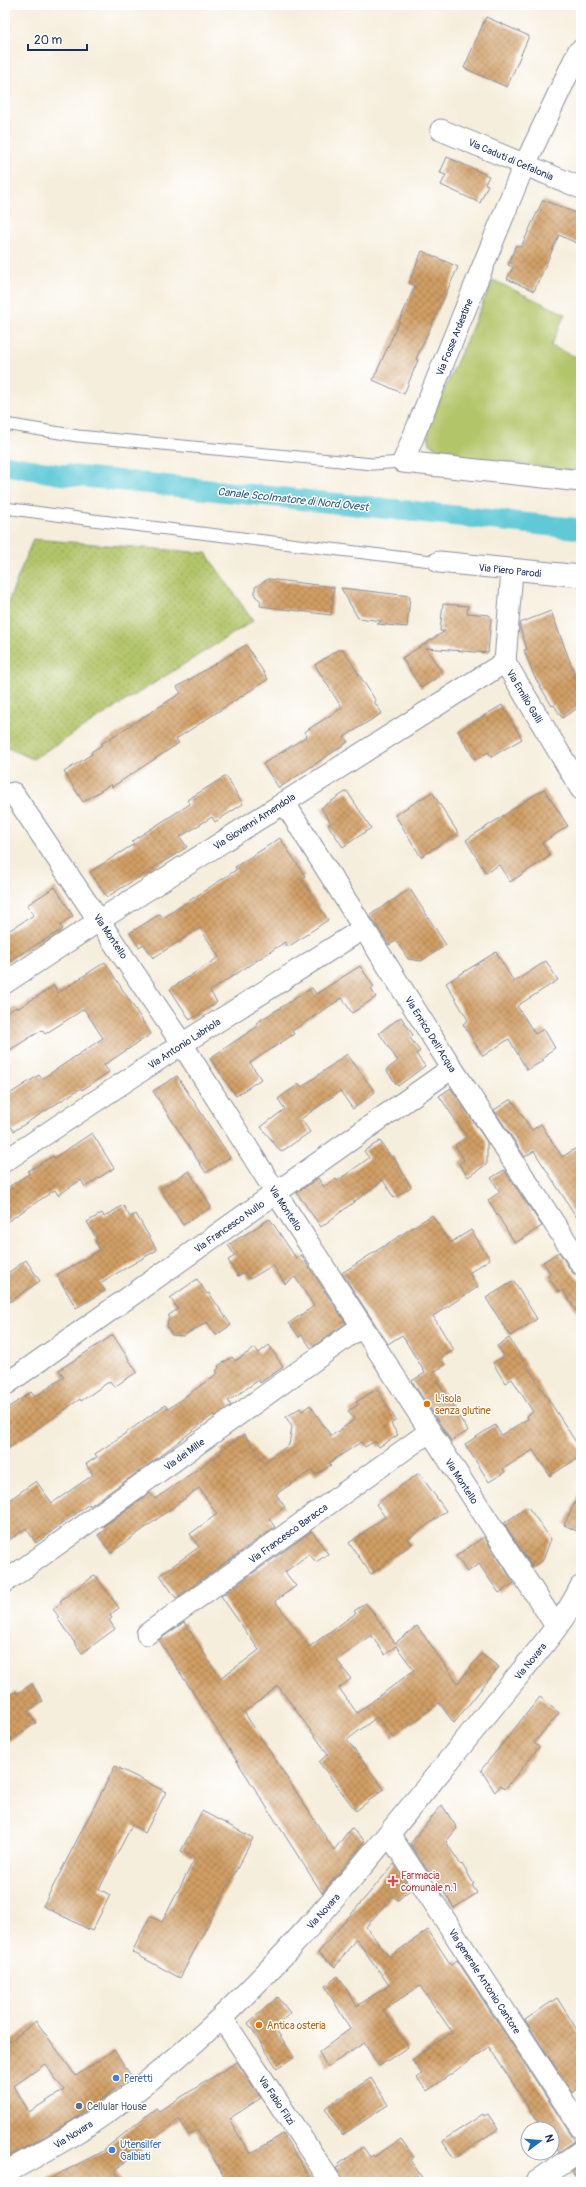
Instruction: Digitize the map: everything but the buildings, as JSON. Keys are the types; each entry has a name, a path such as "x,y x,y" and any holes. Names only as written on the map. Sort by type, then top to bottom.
{"street":[{"name":"Via Fosse Ardeatine","path":"403,462 525,164 578,52 581,50"},
{"name":"Via Caduti di Cefalonia","path":"441,130 581,188"},
{"path":"403,462 581,481"},
{"name":"Via Piero Parodi","path":"439,562 581,576"},
{"name":"Via Emilio Galli","path":"512,570 505,662 581,789"},
{"name":"Via Giovanni Amendola","path":"5,983 100,920 505,662"},
{"name":"Via Montello","path":"13,793 100,920 182,1044 429,1432 556,1626"},
{"name":"Via Enrico Dell'Acqua","path":"284,802 452,1068 581,1264"},
{"name":"Via Antonio Labriola","path":"5,1161 182,1044 364,928"},
{"name":"Via Francesco Nullo","path":"5,1385 452,1068"},
{"name":"Via dei Mille","path":"5,1582 362,1326"},
{"name":"Via Francesco Baracca","path":"147,1634 429,1432"},
{"name":"Via Novara","path":"5,2173 82,2129 123,2101 222,2018 337,1895 389,1834 556,1626 580,1591"},
{"name":"Via generale Antonio Cantore","path":"389,1834 581,2128"},
{"name":"Via Fabio Filzi","path":"222,2018 331,2182"},
{"path":"536,2182 581,2151"}],"lane":[{"path":"5,424 86,437 372,464 403,462"},
{"path":"5,508 439,562"}],"green space":[{"path":"493,280 565,314 551,346 581,359 581,472 448,455 430,444 427,429"},
{"path":"33,539 206,553 253,621 33,759 5,747 5,610"}],"waterway":[{"name":"Canale Scolmatore di Nord Ovest","path":"5,465 57,474 581,529"}],"place":[{"name":"L'isola senza glutine","path":"427,1404"},
{"name":"Farmacia comunale n.1","path":"393,1881"},
{"name":"Antica osteria","path":"259,2025"},
{"name":"Peretti","path":"116,2078"},
{"name":"Cellular House","path":"79,2106"},
{"name":"Utensilfer Galbiati","path":"112,2150"}]}
